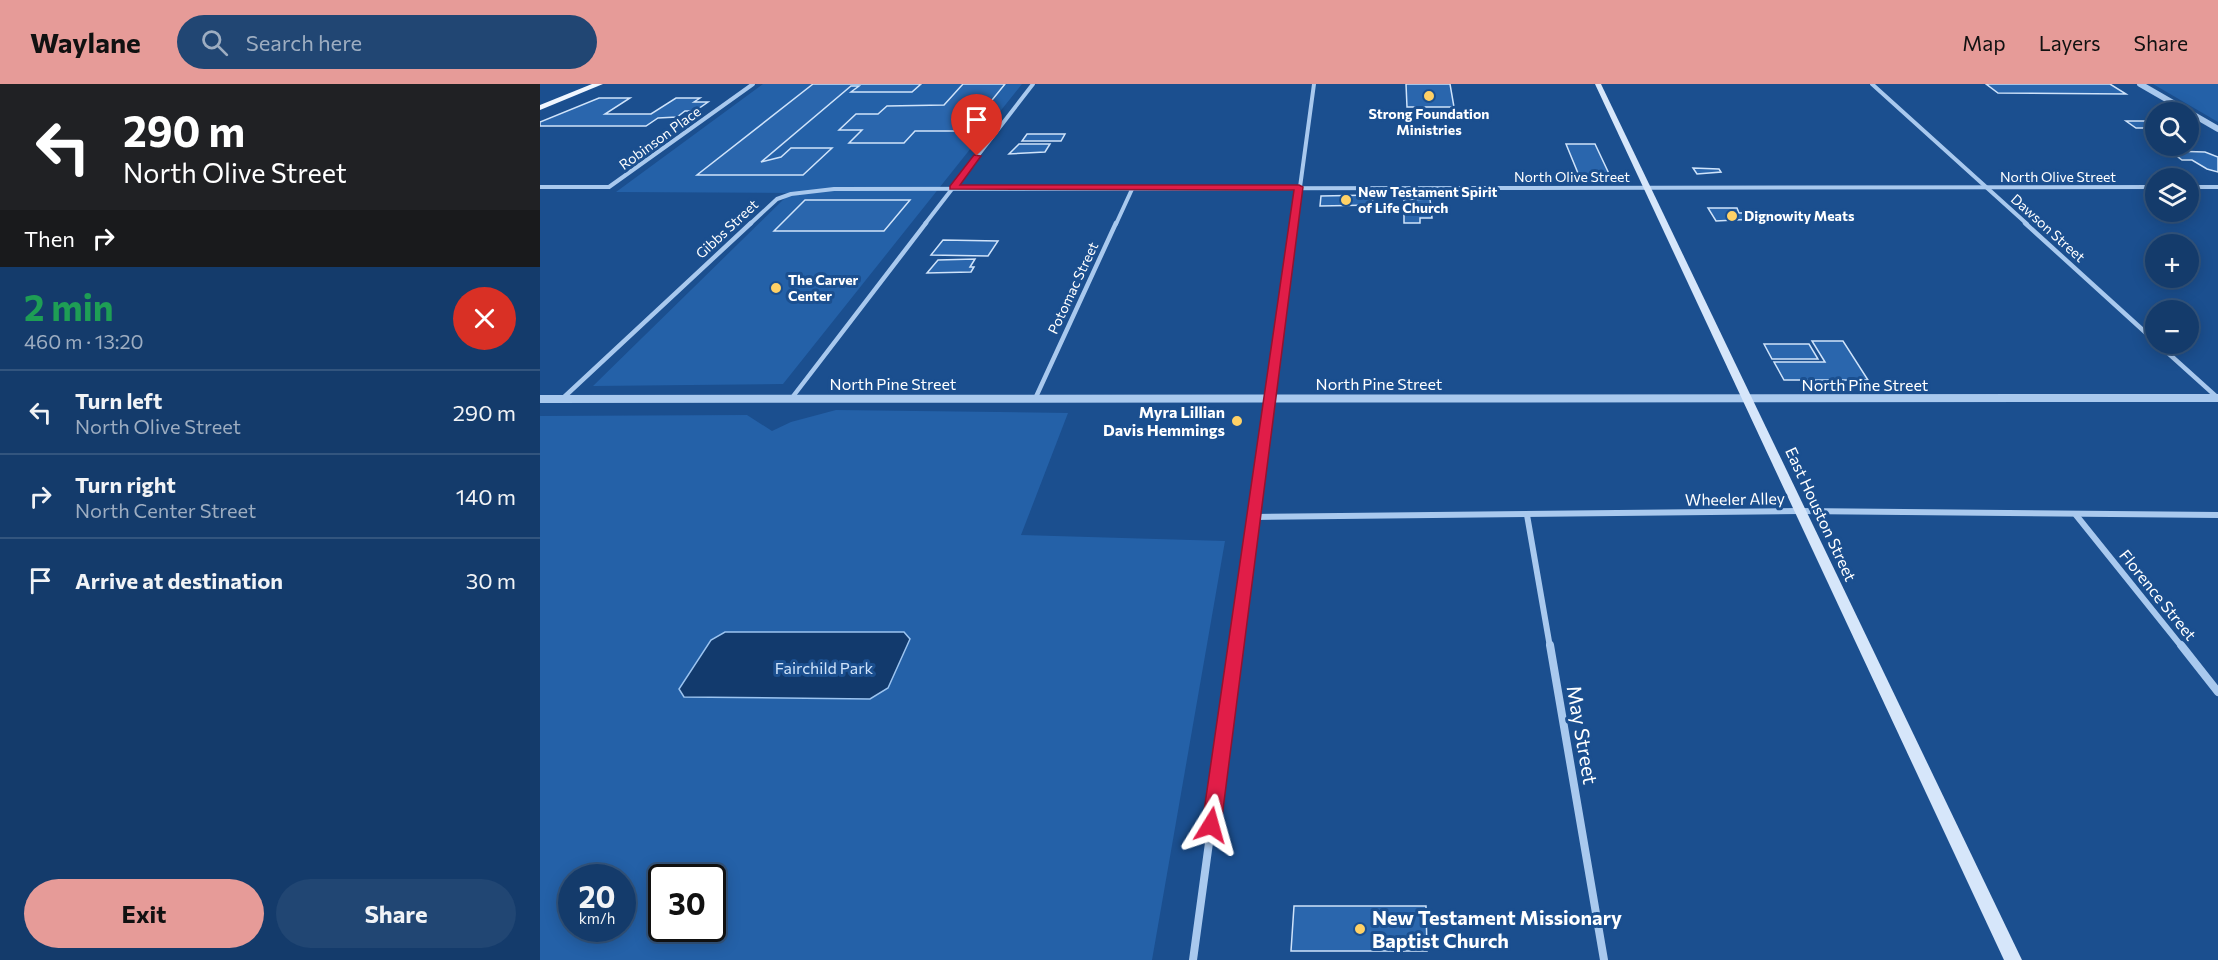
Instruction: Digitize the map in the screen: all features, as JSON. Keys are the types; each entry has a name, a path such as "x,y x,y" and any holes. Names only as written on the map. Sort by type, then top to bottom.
{"main road":[{"path":"540,108 599,84"},
{"name":"East Houston Street","path":"1598,84 2013,960"}],"street":[{"name":"Robinson Place","path":"540,187 609,187 753,84"},
{"path":"791,399 1033,84"},
{"path":"1193,960 1314,84"},
{"name":"Dawson Street","path":"1872,84 2145,332"},
{"path":"2140,84 2218,129"},
{"name":"North Olive Street","path":"953,187 2145,187"},
{"name":"Gibbs Street","path":"562,399 782,196 804,190 928,190 953,187"},
{"name":"Potomac Street","path":"1035,399 1133,187"},
{"path":"2199,187 2218,187"},
{"name":"Dawson Street","path":"2169,354 2218,398"},
{"name":"North Pine Street","path":"540,399 2218,398"},
{"name":"Wheeler Alley","path":"1253,517 1800,511 2218,515"},
{"name":"May Street","path":"1527,515 1604,960"},
{"name":"Florence Street","path":"2076,515 2218,692"}],"green space":[{"name":"The Carver Center","path":"763,84 1022,84 783,384 593,386 790,193 616,192"},
{"path":"2153,84 2218,84 2218,122 2199,111 2199,102 2184,102"},
{"name":"Fairchild Park","path":"836,410 1068,413 1021,535 1225,541 1152,960 540,960 540,416 747,415 772,431 791,422"}],"shaded area":[{"path":"725,632 904,632 910,639 888,688 870,699 684,697 679,689 711,640"}],"building":[{"path":"813,84 921,84 912,92 851,92 859,86 851,86 761,162 781,157 791,148 832,148 803,175 697,175"},
{"path":"963,84 1005,84 984,110 991,110 974,131 915,131 904,143 849,143 862,130 839,130 856,114 878,114 887,106 944,105"},
{"name":"Strong Foundation Ministries","path":"1406,84 1450,84 1454,107 1407,107"},
{"path":"1986,84 2110,84 2126,94 1998,93"},
{"path":"599,98 630,98 605,114 651,114 676,98 700,98 694,102 708,102 695,111 685,111 677,117 658,118 646,126 540,126 540,122"},
{"path":"2126,121 2145,121 2145,128 2136,128"},
{"path":"1027,134 1065,134 1061,141 1022,141"},
{"path":"1019,144 1050,144 1045,152 1009,154"},
{"path":"1566,144 1595,144 1611,178 1580,178"},
{"path":"2199,152 2205,152 2218,157 2218,172 2207,169 2192,160 2182,160 2177,156 2199,156"},
{"path":"1693,168 1719,169 1721,172 1697,174"},
{"name":"New Testament Spirit of Life Church","path":"1372,195 1373,205 1320,206 1321,196"},
{"path":"1430,199 1432,218 1420,218 1420,223 1404,223 1404,200"},
{"path":"805,200 910,200 884,231 774,231"},
{"name":"Dignowity Meats","path":"1708,208 1737,208 1739,213 1750,213 1754,219 1716,221"},
{"path":"943,240 998,241 988,256 931,255"},
{"path":"975,259 970,267 974,267 971,272 927,273 938,260"},
{"path":"1812,341 1843,341 1868,380 1784,380 1774,362 1825,362"},
{"path":"1764,344 1809,344 1818,359 1772,359"},
{"name":"New Testament Missionary Baptist Church","path":"1294,906 1426,906 1427,951 1291,951"}],"place":[{"name":"Strong Foundation Ministries","path":"1429,96"},
{"name":"New Testament Spirit of Life Church","path":"1346,200"},
{"name":"Dignowity Meats","path":"1732,216"},
{"name":"The Carver Center","path":"776,288"},
{"name":"Myra Lillian Davis Hemmings","path":"1237,421"},
{"name":"New Testament Missionary Baptist Church","path":"1360,929"}],"route":[{"path":"977,156 953,187 1299,187 1211,825"}]}
